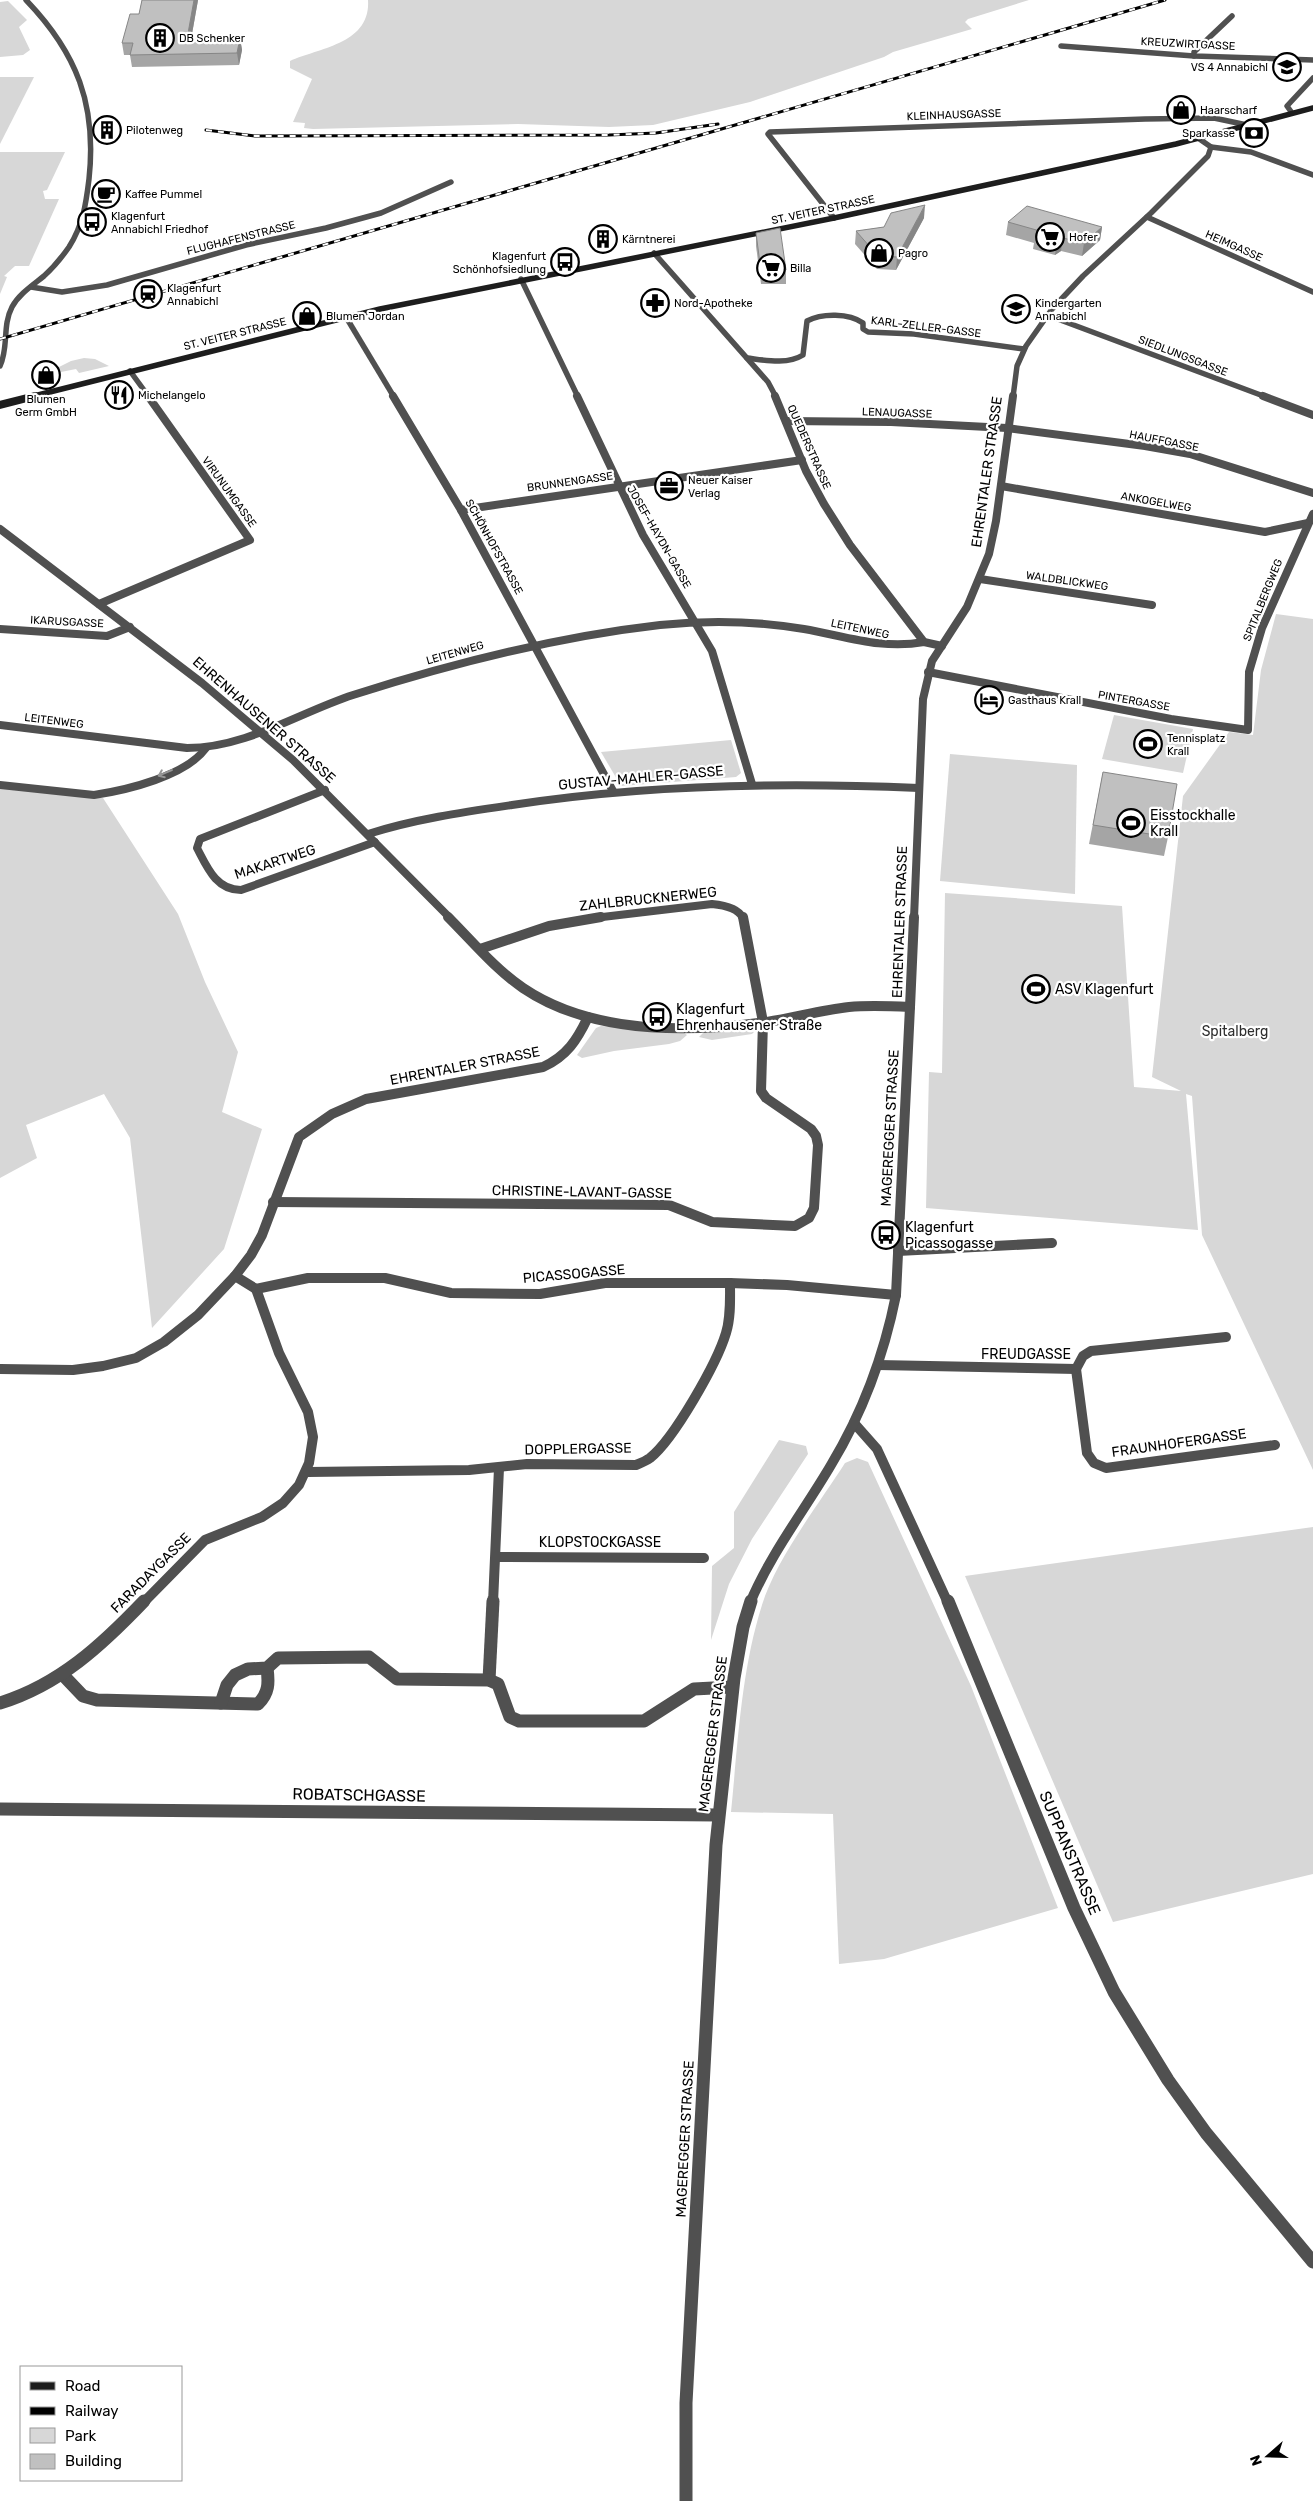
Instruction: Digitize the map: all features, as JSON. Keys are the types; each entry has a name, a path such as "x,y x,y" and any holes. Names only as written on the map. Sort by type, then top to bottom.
{"main road":[{"name":"ST. VEITER STRASSE","path":"0,405 346,317 520,279 834,218 1198,138 1313,108"}],"street":[{"path":"0,366 4,357 2,333 7,316 31,287 66,252 81,224 84,213 91,140 89,109 74,64 40,14 26,0"},
{"path":"1194,56 1194,52 1232,16"},
{"name":"KREUZWIRTGASSE","path":"1062,46 1194,56 1313,60"},
{"path":"1292,113 1287,106 1313,78"},
{"name":"KLEINHAUSGASSE","path":"834,218 793,168 768,134 770,132 1145,119 1214,118 1247,125"},
{"path":"1198,138 1211,147 1234,149 1262,155 1313,176"},
{"name":"EHRENTALER STRASSE","path":"0,1369 72,1370 103,1366 136,1358 164,1342 198,1315 235,1276 258,1242 299,1137 332,1114 366,1099 543,1066 554,1062 574,1046 588,1017 656,1025 694,1026 764,1022 862,1006 910,1007 923,699 928,672 967,607 980,580 989,554 1001,486 1014,377 1024,349 1046,315 1081,277 1147,217 1208,156 1211,147"},
{"name":"FLUGHAFENSTRASSE","path":"31,287 62,292 107,285 246,245 326,228 381,213 451,182"},
{"name":"HEIMGASSE","path":"1147,217 1313,292"},
{"name":"QUEDERSTRASSE","path":"654,253 768,382 812,484 834,520 924,642"},
{"name":"JOSEF-HAYDN-GASSE","path":"520,279 643,535 712,651 752,784"},
{"name":"SIEDLUNGSGASSE","path":"1046,315 1313,415"},
{"name":"KARL-ZELLER-GASSE","path":"747,358 790,360 800,358 803,355 807,321 819,316 856,318 863,323 863,329 868,332 914,334 1024,349"},
{"name":"SCHÖNHOFSTRASSE","path":"346,317 461,510 613,791"},
{"name":"VIRUNUMGASSE","path":"99,604 250,540 130,371"},
{"name":"LENAUGASSE","path":"786,421 892,422 1007,428"},
{"name":"HAUFFGASSE","path":"1007,428 1145,446 1190,454 1313,493"},
{"name":"BRUNNENGASSE","path":"461,510 802,460"},
{"name":"ANKOGELWEG","path":"1001,486 1265,532 1308,523"},
{"name":"SPITALBERGWEG","path":"1248,730 1249,672 1262,628 1313,514"},
{"name":"EHRENHAUSENER STRASSE","path":"0,529 202,683 259,732 325,790 480,949 527,991 563,1009 588,1017"},
{"name":"WALDBLICKWEG","path":"980,580 1152,605"},
{"name":"LEITENWEG","path":"0,725 187,748 206,748 226,744 312,709 377,687 484,656 607,633 696,622 734,622 791,627 884,646 899,647 924,642"},
{"name":"IKARUSGASSE","path":"0,629 106,636 130,627"},
{"path":"924,642 942,646"},
{"name":"PINTERGASSE","path":"928,672 1132,712 1248,730"},
{"path":"0,784 94,795 103,794 146,782 195,761 206,748"},
{"name":"GUSTAV-MAHLER-GASSE","path":"368,834 403,824 491,808 613,791 752,784 842,784 919,788"},
{"name":"MAKARTWEG","path":"325,790 200,839 196,848 222,888 233,891 241,890 375,842"},
{"name":"ZAHLBRUCKNERWEG","path":"480,949 573,920 625,912 712,904 725,905 742,915 745,923 764,1022"},
{"name":"MAGEREGGER STRASSE","path":"686,2501 686,2403 717,1815 732,1687 743,1626 754,1591 766,1566 832,1465 854,1423 878,1365 889,1330 896,1295 910,1007"},
{"name":"CHRISTINE-LAVANT-GASSE","path":"273,1202 669,1205 682,1208 712,1222 783,1227 795,1226 809,1218 814,1208 818,1144 811,1129 766,1098 761,1091 764,1022"},
{"path":"898,1251 1052,1243"},
{"path":"235,1276 256,1289"},
{"name":"PICASSOGASSE","path":"256,1289 308,1278 385,1278 438,1292 492,1294 540,1294 605,1282 805,1286 896,1295"},
{"name":"DOPPLERGASSE","path":"308,1472 499,1468 527,1464 636,1464 649,1459 658,1451 688,1405 718,1352 726,1333 730,1311 730,1283"},
{"name":"FARADAYGASSE","path":"0,1703 34,1692 64,1674 146,1601 206,1540 262,1517 282,1503 299,1486 308,1472 313,1449 313,1428 309,1410 279,1352 256,1289"},
{"name":"FREUDGASSE","path":"878,1365 1076,1369 1083,1356 1091,1351 1196,1339 1226,1338"},
{"name":"FRAUNHOFERGASSE","path":"1076,1369 1087,1453 1094,1463 1106,1468 1275,1445"},
{"name":"SUPPANSTRASSE","path":"854,1423 877,1449 936,1575 981,1678 1074,1908 1114,1992 1168,2080 1206,2133 1313,2262"},
{"path":"489,1680 499,1468"},
{"name":"KLOPSTOCKGASSE","path":"496,1557 704,1558"},
{"path":"221,1703 226,1684 232,1676 250,1668 267,1668 278,1658 369,1658 376,1661 389,1677 397,1680 489,1680 498,1684 510,1717 519,1721 644,1722 689,1691 697,1688 732,1687"},
{"path":"64,1674 83,1696 97,1700 258,1704 266,1696 269,1687 267,1668"},
{"name":"ROBATSCHGASSE","path":"0,1809 717,1815"}],"green space":[{"path":"368,0 1029,0 968,19 965,22 972,29 893,52 884,57 750,102 653,125 609,127 518,124 313,129 304,128 305,123 293,122 312,79 290,68 290,61 328,48 352,35 361,26 367,15"},
{"path":"8,1 27,20 19,27 30,50 23,55 0,57 0,2"},
{"path":"0,77 34,77 0,144"},
{"path":"0,152 65,152 47,190 43,191 45,199 59,199 29,266 15,266 4,276 7,277 0,294"},
{"path":"84,358 95,359 109,366 79,373 76,369 61,372 57,368 71,361"},
{"name":"Spitalberg","path":"1276,614 1313,619 1313,1470 1202,1235 1192,1096 1186,1094 1198,1230 926,1208 929,1072 942,1073 945,893 1122,906 1134,1087 1181,1091 1152,1077 1183,796 1229,732 1253,735 1261,670"},
{"name":"Tennisplatz Krall","path":"1114,715 1193,729 1183,773 1102,759"},
{"path":"731,740 741,773 736,777 621,786 601,752"},
{"path":"950,754 1077,765 1075,894 940,881"},
{"path":"0,788 103,798 178,914 205,982 238,1052 222,1112 262,1129 224,1249 152,1328 130,1138 104,1094 26,1125 37,1158 0,1178"},
{"path":"601,1026 683,1032 687,1035 680,1041 669,1044 614,1051 582,1058 577,1055 596,1028"},
{"path":"750,1030 754,1032 752,1034 712,1040 699,1037 704,1032"},
{"path":"779,1440 806,1446 808,1454 752,1539 729,1584 711,1640 712,1566 734,1548 734,1512"},
{"path":"857,1458 868,1462 971,1686 1058,1908 884,1959 839,1964 833,1814 731,1812 745,1681 749,1655 762,1605 777,1569 799,1532 845,1463"},
{"path":"1313,1527 1313,1874 1113,1922 965,1576"}],"building":[{"name":"DB Schenker","path":"142,0 194,0 187,39 240,38 237,53 130,55 133,43 122,43 130,14 139,14"},
{"path":"925,205 897,257 878,256 856,231 884,227 891,213"},
{"path":"1027,206 1102,227 1084,243 1063,238 1057,242 1035,236 1040,231 1008,222"},
{"name":"Billa","path":"780,228 786,270 761,271 756,233"},
{"name":"Eisstockhalle Krall","path":"1103,772 1177,784 1168,837 1093,825"}],"railway":[{"path":"0,339 1165,0"},
{"path":"206,130 255,136 609,135 656,133 718,124"}],"place":[{"name":"DB Schenker","path":"160,38"},
{"name":"VS 4 Annabichl","path":"1287,67"},
{"name":"Haarscharf","path":"1181,110"},
{"name":"Pilotenweg","path":"107,130"},
{"name":"Sparkasse","path":"1254,133"},
{"name":"Kaffee Pummel","path":"106,194"},
{"name":"Klagenfurt Annabichl Friedhof","path":"92,222"},
{"name":"Hofer","path":"1050,237"},
{"name":"Kärntnerei","path":"603,239"},
{"name":"Pagro","path":"879,253"},
{"name":"Klagenfurt Schönhofsiedlung","path":"565,262"},
{"name":"Billa","path":"771,268"},
{"name":"Klagenfurt Annabichl","path":"148,294"},
{"name":"Nord-Apotheke","path":"655,303"},
{"name":"Kindergarten Annabichl","path":"1016,309"},
{"name":"Blumen Jordan","path":"307,316"},
{"name":"Blumen Germ GmbH","path":"46,375"},
{"name":"Michelangelo","path":"119,395"},
{"name":"Neuer Kaiser Verlag","path":"669,486"},
{"name":"Gasthaus Krall","path":"989,700"},
{"name":"Tennisplatz Krall","path":"1148,744"},
{"name":"Eisstockhalle Krall","path":"1131,823"},
{"name":"ASV Klagenfurt","path":"1036,989"},
{"name":"Klagenfurt Ehrenhausener Straße","path":"657,1017"},
{"name":"Klagenfurt Picassogasse","path":"886,1235"}]}
